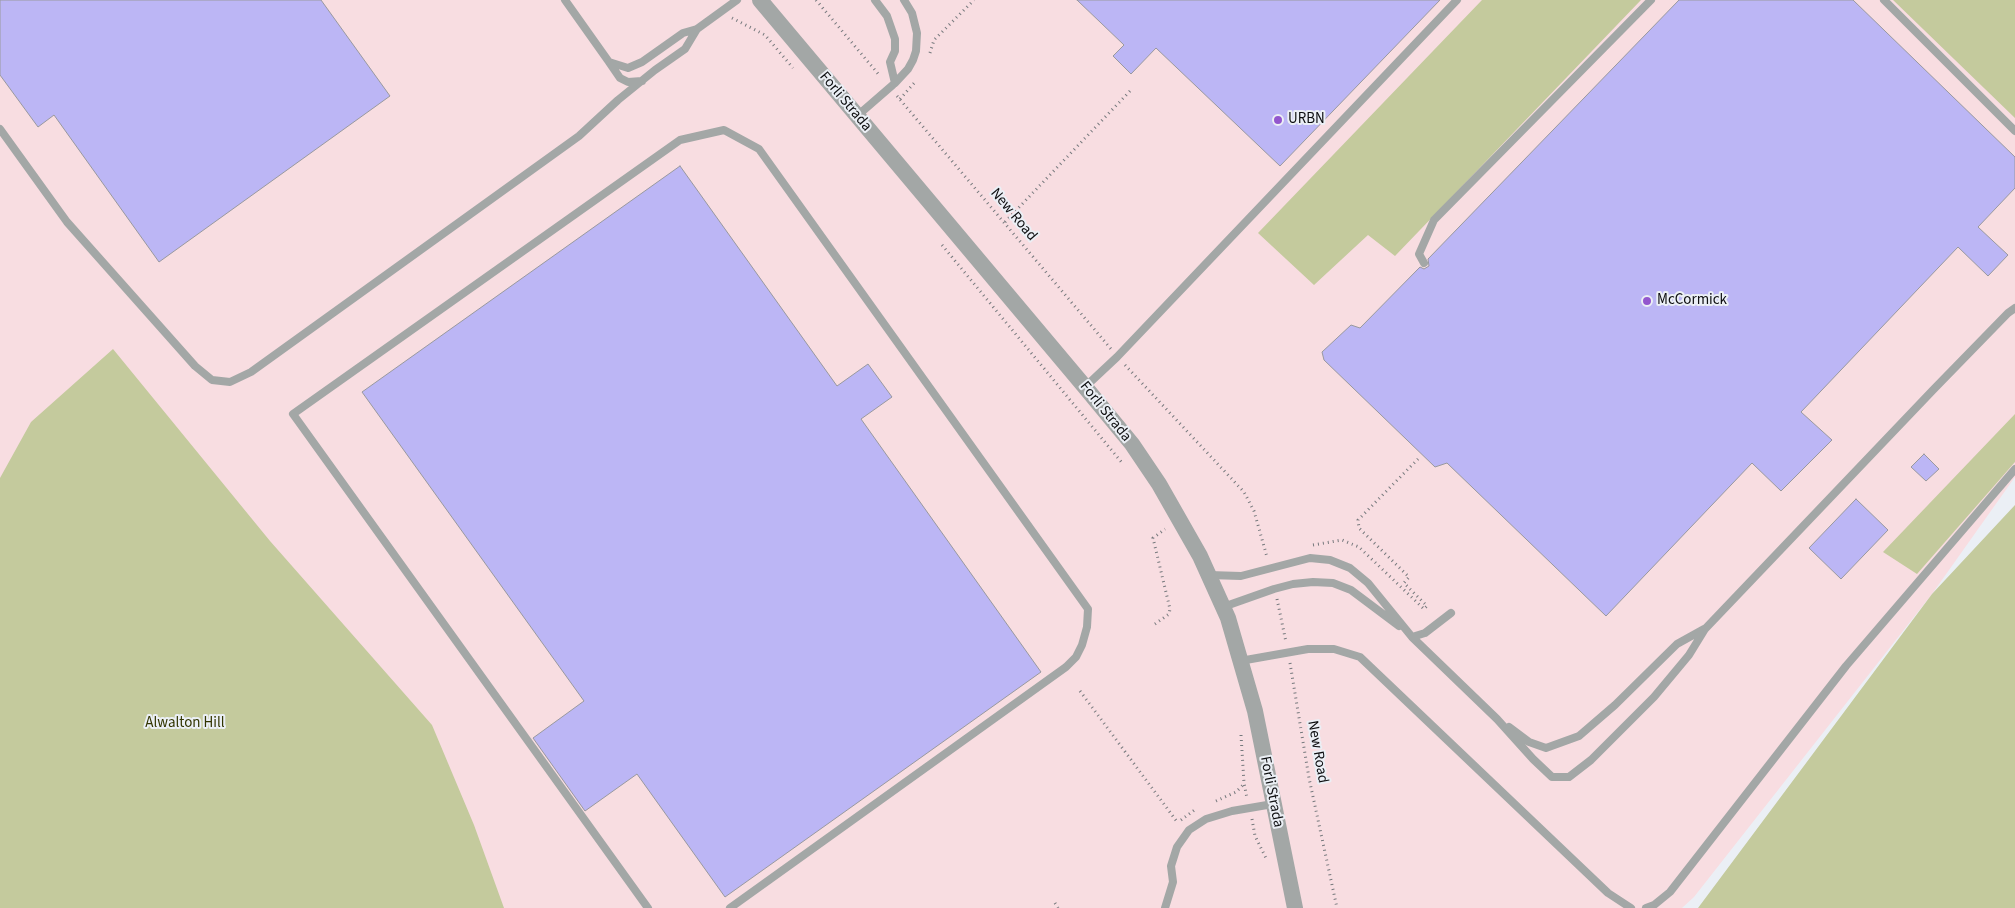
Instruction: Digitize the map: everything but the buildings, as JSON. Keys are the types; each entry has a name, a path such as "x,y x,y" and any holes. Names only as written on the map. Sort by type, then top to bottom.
{"street":[{"name":"Forli Strada","path":"760,0 1132,444 1159,484 1200,556 1223,607 1255,711 1295,908"}],"lane":[{"path":"565,0 620,78 628,82 642,81"},
{"path":"609,62 628,68 642,62 683,33 697,29 737,0"},
{"path":"875,0 886,16 895,39 895,51 890,62 895,83"},
{"path":"857,116 895,83 914,60 918,34 912,13 904,0"},
{"path":"1085,388 1118,357 1457,0"},
{"path":"1424,263 1419,254 1434,220 1651,0"},
{"path":"1884,0 2015,131"},
{"path":"0,129 67,222 196,366 212,380 230,382 251,372 579,136 642,81 685,49 697,29"},
{"path":"648,908 293,414 680,140 724,130 759,149 1088,609 1087,627 1082,646 1076,658 1066,667 730,908"},
{"path":"1223,607 1293,584 1333,583 1351,590 1412,637 1497,719 1532,760 1552,777 1568,777 1591,760 1654,697 1689,655 1705,629 1932,390 2015,308"},
{"path":"1646,908 1654,905 1670,892 1846,666 2015,469"},
{"path":"1209,575 1241,576 1310,558 1330,560 1350,568 1368,583 1412,637"},
{"path":"1412,637 1426,633 1451,613"},
{"path":"1497,719 1529,742 1546,748 1579,736 1615,705 1677,644 1705,629"},
{"path":"1240,661 1289,652 1334,649 1360,656 1608,893 1632,908"},
{"path":"1165,908 1173,882 1171,866 1177,847 1189,830 1206,819 1232,811 1273,804"}],"path":[{"path":"816,0 874,69"},
{"path":"928,58 934,40 974,0"},
{"path":"733,19 765,35 796,72"},
{"name":"New Road","path":"919,77 900,99 1108,346"},
{"path":"1005,222 1131,90"},
{"path":"935,238 1127,469"},
{"path":"1127,367 1244,492 1254,511 1266,556 1275,554"},
{"path":"1310,546 1342,540 1359,547 1424,609 1427,606 1404,583 1409,577 1359,528 1358,520 1418,459"},
{"path":"1160,521 1170,536"},
{"path":"1155,624 1169,614 1170,609 1153,538 1165,529"},
{"name":"New Road","path":"1277,599 1289,652 1309,778 1337,908"},
{"path":"1080,690 1178,823"},
{"path":"1241,734 1244,783"},
{"path":"1255,836 1268,866"},
{"path":"1055,903 1058,908"}],"shaded area":[{"path":"0,0 2015,0 2015,477 1932,594 1694,897 1682,908 0,908"}],"green space":[{"path":"1482,0 1641,0 1395,256 1368,235 1314,285 1258,233"},
{"path":"1893,0 2015,0 2015,118"},
{"name":"Alwalton Hill","path":"113,349 270,541 432,725 474,825 504,908 0,908 0,478 31,422"},
{"path":"2015,414 2015,462 1917,574 1883,552"},
{"path":"2015,505 2015,908 1698,908 1932,594"}],"place":[{"name":"URBN","path":"1278,120"},
{"name":"McCormick","path":"1647,301"}]}
